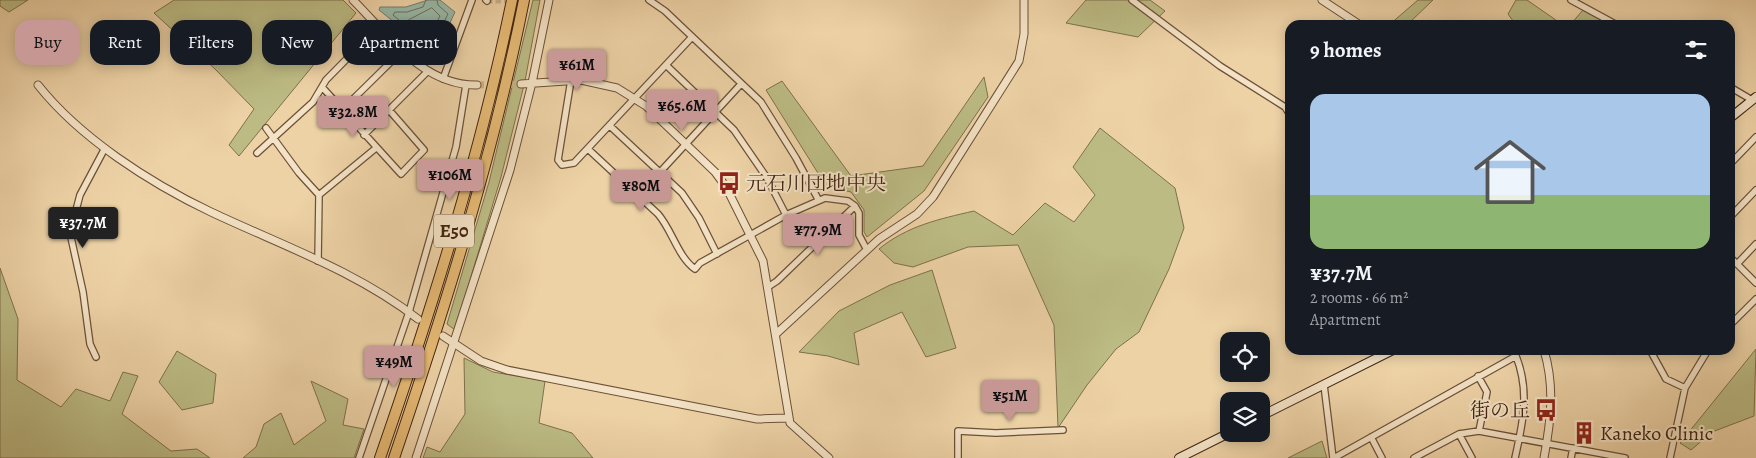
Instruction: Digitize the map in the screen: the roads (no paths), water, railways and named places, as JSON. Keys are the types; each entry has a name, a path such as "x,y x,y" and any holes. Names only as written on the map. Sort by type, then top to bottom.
{"highway":[{"name":"E50","path":"380,458 449,251 491,93 512,0"},
{"name":"E50","path":"394,458 421,378 483,170 524,0"}],"main road":[{"path":"1735,114 1755,98"},
{"path":"1270,412 1384,355"},
{"path":"1179,458 1220,438"}],"street":[{"path":"353,0 373,20"},
{"path":"443,79 472,0"},
{"path":"416,458 504,188 532,83 549,0"},
{"path":"649,0 665,11 761,102 796,158 818,199"},
{"path":"776,334 878,239 917,214 925,206 1002,91 1019,61 1023,47 1024,0"},
{"path":"1132,0 1220,66 1285,107"},
{"path":"1322,0 1352,20"},
{"path":"1570,0 1608,20"},
{"path":"571,80 558,160 562,164 574,163 667,66 692,37"},
{"path":"257,153 313,102 322,87 343,65"},
{"path":"343,109 388,65"},
{"path":"420,65 428,72 443,79 466,85 477,85"},
{"path":"667,66 734,130 767,178 786,216"},
{"path":"364,135 428,72"},
{"path":"521,84 571,80 589,80 607,84 635,98 706,162 726,187 752,235 763,261 788,418 793,427 829,458"},
{"path":"639,195 741,84"},
{"path":"38,85 57,106 105,148 189,201 369,286 418,319"},
{"path":"359,458 409,312 456,147 466,85"},
{"path":"322,87 400,174 424,150 390,111"},
{"path":"1735,89 1755,98"},
{"path":"610,126 660,172 692,206 717,254"},
{"path":"266,128 299,173 319,195 318,261"},
{"path":"1735,159 1756,137"},
{"path":"96,357 90,344 83,292 70,233 80,195 105,148"},
{"path":"319,195 376,148"},
{"path":"588,149 666,222 688,264 695,269 700,263 818,199 842,199 855,206 859,213 859,235 867,250"},
{"path":"1735,212 1756,190"},
{"path":"768,286 777,281 855,206"},
{"path":"1756,244 1737,264 1756,283"},
{"path":"1735,320 1756,299"},
{"path":"443,336 481,361 506,370 757,419 788,418"},
{"path":"1544,458 1553,400 1550,373 1545,355"},
{"path":"1653,355 1666,379 1684,388"},
{"path":"1670,458 1684,388 1705,355"},
{"path":"1324,385 1333,458 1516,356 1521,368 1525,397 1520,438 1515,458"},
{"path":"1478,376 1487,392 1479,431"},
{"path":"958,458 958,431 996,433 1063,430"},
{"path":"1414,458 1425,455 1459,434 1479,431 1625,458"},
{"path":"1459,434 1472,458"},
{"path":"1370,437 1382,458"},
{"path":"1571,458 1573,448"}],"water":[{"path":"428,0 440,0 455,12 451,20 391,20 379,10 380,7 406,7"}],"tunnel":[{"path":"487,1 522,0"},
{"path":"477,85 521,84"}],"place":[{"name":"元石川団地中央","path":"729,183"},
{"name":"街の丘","path":"1546,410"},
{"name":"Kaneko Clinic","path":"1584,433"}]}
